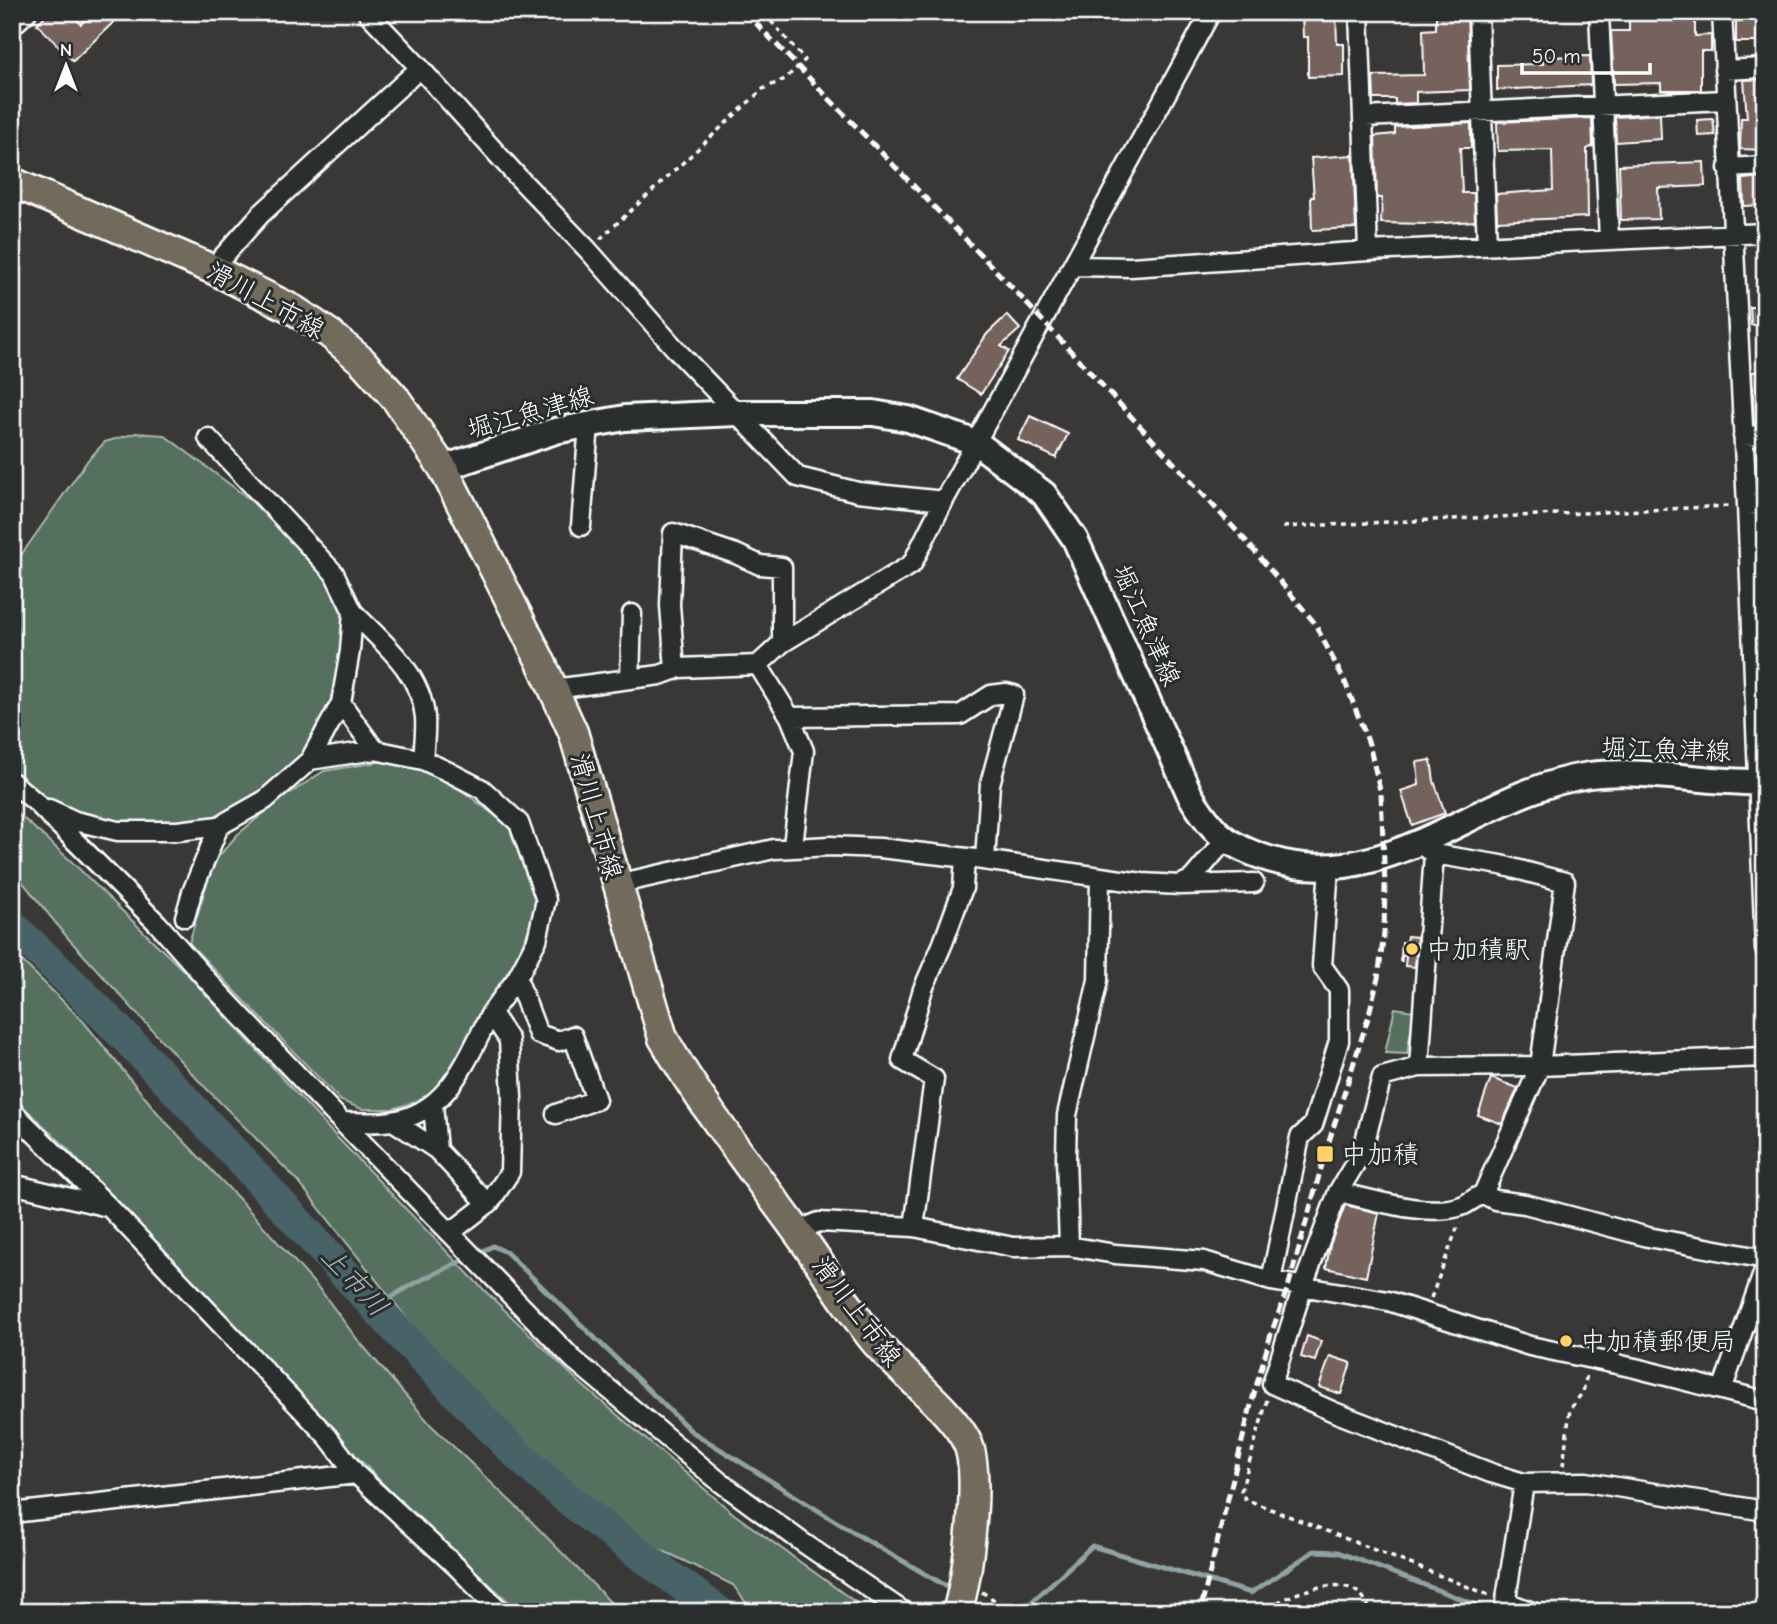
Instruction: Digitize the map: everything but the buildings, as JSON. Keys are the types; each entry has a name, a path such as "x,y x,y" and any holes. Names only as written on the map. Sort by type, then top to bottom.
{"main road":[{"name":"滑川上市線","path":"12,182 212,269 294,310 330,334 362,361 396,399 443,468 573,732 663,1038 683,1073 871,1337 951,1419 968,1445 973,1471 972,1514 964,1581 957,1612"},
{"name":"堀江魚津線","path":"443,468 555,431 625,418 737,413 873,413 908,419 977,443 1044,494 1075,539 1190,795 1208,824 1225,840 1254,854 1293,866 1329,867 1426,849 1538,790 1591,775 1762,782"}],"street":[{"path":"12,26 27,12"},
{"path":"367,12 588,250 680,354 798,477 858,492 944,501"},
{"path":"554,689 660,675 675,670 758,666 782,643 912,564 1211,12"},
{"path":"1359,12 1368,251"},
{"path":"1478,12 1487,246"},
{"path":"1599,12 1609,240"},
{"path":"1722,12 1743,436 1756,505 1765,949"},
{"path":"212,269 261,214 420,68"},
{"path":"1724,70 1765,68"},
{"path":"1364,117 1726,100"},
{"path":"1728,168 1765,166"},
{"path":"1073,266 1131,267 1368,251 1765,233"},
{"path":"581,526 589,424"},
{"path":"1743,436 1765,435"},
{"path":"208,438 334,573 353,612 405,666 419,691 425,717 424,760"},
{"path":"675,670 670,605 673,533 760,565 782,568 782,643"},
{"path":"37,804 75,821 118,831 178,831 219,826 265,800 310,760 341,703 350,651 353,612"},
{"path":"630,679 632,614"},
{"path":"758,666 790,717 804,751 793,846"},
{"path":"790,717 960,715 991,695 1014,695 990,784 985,860"},
{"path":"341,703 375,750"},
{"path":"310,760 375,750 424,760 482,789 519,823 546,900 537,940 517,978 491,1013 452,1087 424,1112 393,1121 342,1122"},
{"path":"12,782 158,924 342,1122 573,1359 730,1490 904,1612"},
{"path":"185,917 192,892 219,826"},
{"path":"1180,885 1192,878 1225,840"},
{"path":"617,884 793,846 880,848 1142,883 1254,883"},
{"path":"1338,1192 1402,1206 1439,1209 1466,1205 1472,1198 1483,1194 1540,1066 1565,882 1426,849 1419,1067"},
{"path":"914,1227 934,1079 902,1060 923,989 963,888 965,858"},
{"path":"1271,1281 1300,1137 1312,1125 1339,1041 1339,990 1322,966 1329,867"},
{"path":"1069,1246 1067,1115 1098,980 1100,877"},
{"path":"517,978 538,1034 559,1041 573,1036 596,1100 556,1114"},
{"path":"450,1233 488,1204 510,1172 512,1097 509,1041 491,1013"},
{"path":"1765,1057 1540,1066 1419,1067 1382,1077 1362,1152 1338,1192 1303,1286 1272,1384 1334,1412 1491,1473 1524,1483 1586,1482 1765,1511"},
{"path":"433,1104 437,1150"},
{"path":"12,1111 109,1207 328,1437 356,1474 458,1568 501,1612"},
{"path":"393,1121 437,1150 488,1204"},
{"path":"12,1184 109,1207"},
{"path":"1483,1194 1494,1200 1525,1204 1647,1237 1765,1259"},
{"path":"797,1231 819,1222 914,1227 1013,1247 1069,1246 1115,1254 1204,1262 1271,1281 1388,1301 1530,1346 1765,1401"},
{"path":"1722,1391 1765,1268"},
{"path":"12,1513 356,1474"},
{"path":"1524,1483 1505,1607 1532,1612"}],"path":[{"path":"588,250 763,89 785,79 805,60 763,12"},
{"path":"1283,527 1756,505"},
{"path":"1401,956 1401,962"},
{"path":"1426,1312 1466,1205"},
{"path":"1561,1483 1570,1409 1584,1392 1590,1358"},
{"path":"1272,1384 1241,1491 1245,1499 1505,1607"},
{"path":"964,1581 1013,1612"},
{"path":"1260,1612 1277,1601 1311,1588 1335,1586 1349,1587 1359,1592 1367,1602 1370,1612"}],"green space":[{"path":"136,433 164,435 248,498 316,565 340,598 345,630 332,705 305,754 223,817 161,825 95,819 39,795 12,773 12,568 88,460 105,442"},
{"path":"384,761 440,774 510,827 534,890 538,909 516,959 484,1010 450,1077 431,1097 392,1109 362,1109 341,1101 189,943 213,863 237,835 277,802 324,771"},
{"path":"12,808 72,862 188,975 328,1128 480,1286 581,1384 734,1514 869,1612 753,1612 733,1585 670,1554 573,1515 466,1384 413,1326 296,1179 199,1081 67,937 12,869"},
{"path":"12,951 83,1021 161,1117 321,1291 357,1339 431,1425 526,1516 620,1612 520,1612 405,1507 64,1145 12,1096"},
{"path":"1395,1008 1414,1011 1407,1054 1385,1053"}],"waterway":[{"name":"上市川","path":"12,926 141,1053 386,1319 512,1449 560,1493 719,1612"},
{"path":"477,1254 493,1246 506,1252 691,1431 851,1531 953,1590"},
{"path":"376,1306 415,1283 468,1258"},
{"path":"1021,1612 1092,1546 1251,1593 1314,1551 1338,1552 1495,1612"},
{"path":"969,1602 984,1612"}],"railway":[{"path":"745,12 1005,280 1246,541 1314,622 1345,682 1369,744 1381,794 1385,885 1384,933 1378,978 1252,1401 1200,1612"}],"place":[{"name":"中加積駅","path":"1412,949"},
{"name":"中加積","path":"1325,1154"},
{"name":"中加積郵便局","path":"1566,1341"}]}
